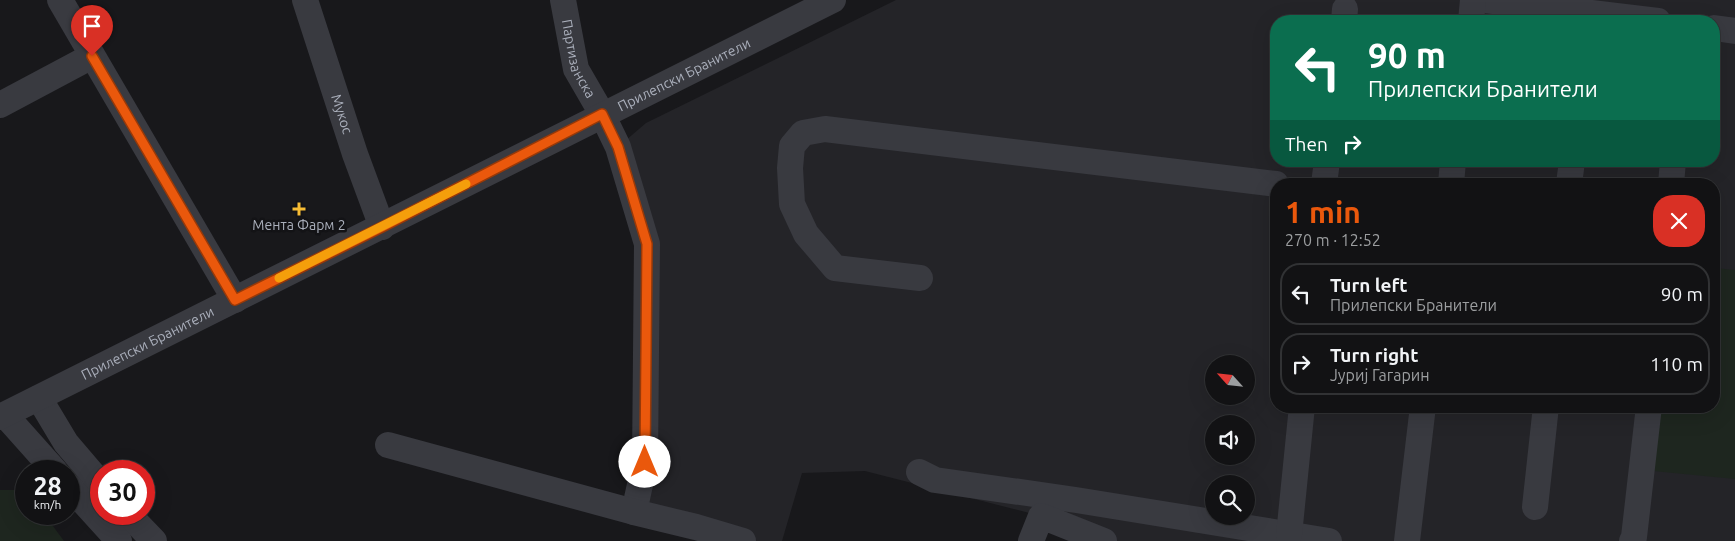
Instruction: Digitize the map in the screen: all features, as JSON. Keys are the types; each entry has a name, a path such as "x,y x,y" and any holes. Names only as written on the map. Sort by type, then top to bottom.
{"street":[{"path":"60,0 235,300"},
{"name":"Мукос","path":"305,0 355,154 382,227"},
{"name":"Партизанска","path":"563,0 576,69 602,114 618,147 647,244 645,462 634,512"},
{"name":"Прилепски Бранители","path":"3,416 382,227 602,114 833,0"},
{"path":"1472,15 1473,0"},
{"path":"1485,0 1575,15"},
{"path":"1720,29 1735,31"},
{"path":"0,105 92,56"},
{"path":"920,278 835,268 806,234 792,204 790,168 792,146 803,133 824,129 1270,183"},
{"path":"39,398 66,443 90,471"},
{"path":"1289,535 1301,413"},
{"path":"1406,541 1422,413"},
{"path":"1535,507 1545,413"},
{"path":"1632,541 1648,413"},
{"path":"3,416 45,460"},
{"path":"388,446 743,541"},
{"path":"919,472 935,480 1076,500 1329,541"},
{"path":"80,498 119,541"},
{"path":"1031,541 1041,516 1104,541"},
{"path":"139,525 154,541"}],"shaded area":[{"path":"896,0 1735,0 1735,541 1104,541 1041,516 865,471 802,473 782,541 743,541 634,512 647,244 618,147 646,123"},
{"path":"1720,269 1735,270 1735,479 1643,470 1648,413 1720,413"},
{"path":"0,490 15,490 15,525 52,525 64,541 0,541"}],"slow traffic":[{"path":"279,278 466,184"}],"place":[{"name":"Мента Фарм 2","path":"299,209"}],"route":[{"path":"92,56 235,300 602,114 618,147 647,244 645,462"}]}
